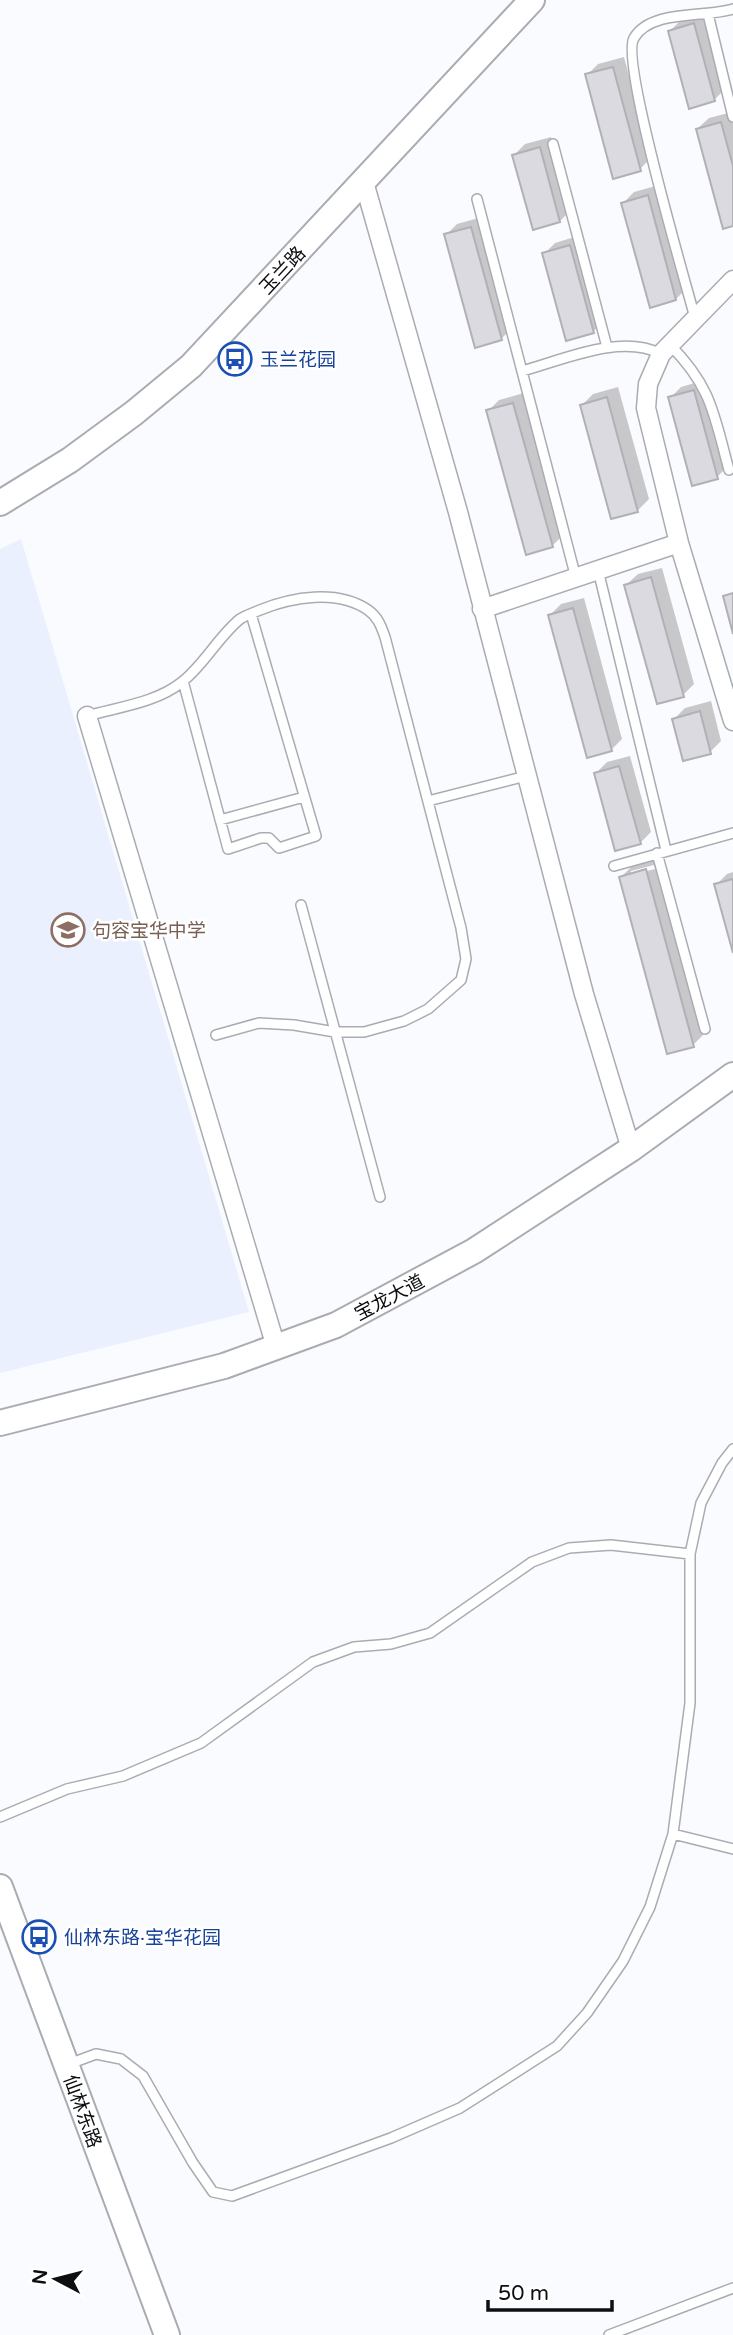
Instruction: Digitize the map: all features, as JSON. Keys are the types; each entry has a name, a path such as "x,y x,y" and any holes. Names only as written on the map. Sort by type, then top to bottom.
{"street":[{"name":"玉兰路","path":"0,503 70,460 134,413 191,366 532,0"},
{"path":"364,182 416,359 584,993 631,1149"},
{"path":"733,280 666,350 648,384 646,408 679,543 733,721"},
{"path":"482,609 679,543"},
{"path":"87,716 276,1347"},
{"name":"宝龙大道","path":"0,1423 224,1366 336,1325 474,1251 731,1082"},
{"name":"仙林东路","path":"0,1887 167,2335"}],"lane":[{"path":"695,320 639,105 631,52 633,39 645,28 665,18 733,9"},
{"path":"708,14 733,117"},
{"path":"553,144 607,347"},
{"path":"477,199 576,578"},
{"path":"522,371 607,347 636,346 666,350 702,383 710,399 729,470"},
{"path":"598,570 705,1029"},
{"path":"87,716 161,695 183,681 243,617 278,603 302,597 328,598 368,610 379,620 461,928 466,959 461,980 428,1009 404,1021 364,1032 335,1032 294,1025 259,1023 216,1035"},
{"path":"183,681 228,849 261,838 270,838 279,848 316,836 251,614"},
{"path":"428,801 526,776"},
{"path":"220,820 304,797"},
{"path":"614,866 733,833"},
{"path":"301,905 380,1197"},
{"path":"66,2065 96,2054 121,2059 143,2076 193,2163 213,2192 232,2196 391,2138 460,2108 557,2046 587,2013 623,1961 650,1907 673,1834 690,1703 690,1554 701,1503 722,1463 733,1450"},
{"path":"0,1817 67,1789 123,1776 201,1743 313,1662 354,1647 391,1644 430,1633 532,1562 569,1548 611,1545 690,1554"},
{"path":"673,1834 733,1849"},
{"path":"609,2335 733,2288"}],"shaded area":[{"name":"句容宝华中学","path":"21,539 249,1312 0,1373 0,549"}],"building":[{"path":"694,23 715,101 689,109 668,31"},
{"path":"613,67 641,171 613,179 585,74"},
{"path":"721,122 733,166 733,226 723,229 696,129"},
{"path":"540,147 560,222 533,230 512,155"},
{"path":"648,195 676,300 650,308 621,203"},
{"path":"471,227 502,340 475,348 444,234"},
{"path":"570,245 594,333 566,341 542,253"},
{"path":"694,390 718,479 692,486 668,397"},
{"path":"607,397 638,512 611,519 580,405"},
{"path":"513,403 553,547 526,555 486,410"},
{"path":"651,577 684,697 657,704 624,585"},
{"path":"733,593 733,634 723,596"},
{"path":"573,608 612,751 587,758 548,615"},
{"path":"700,711 711,754 683,761 672,719"},
{"path":"619,766 641,844 615,851 594,773"},
{"path":"646,869 694,1047 667,1054 619,877"},
{"path":"733,879 733,953 714,884"}],"place":[{"name":"玉兰花园","path":"235,359"},
{"name":"句容宝华中学","path":"68,930"},
{"name":"仙林东路·宝华花园","path":"39,1937"}]}
